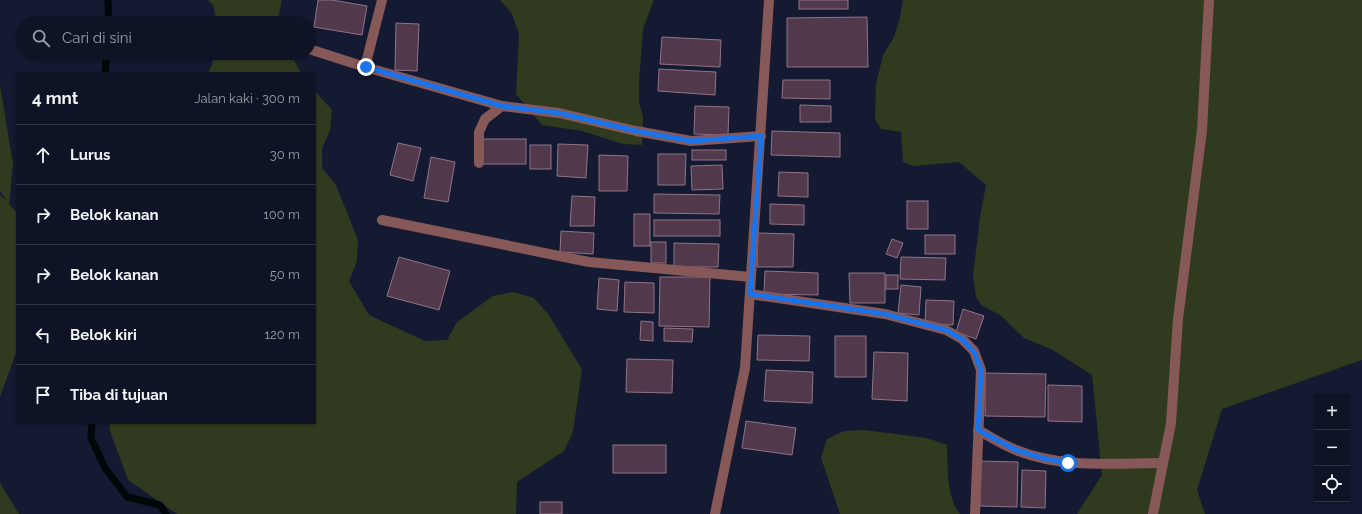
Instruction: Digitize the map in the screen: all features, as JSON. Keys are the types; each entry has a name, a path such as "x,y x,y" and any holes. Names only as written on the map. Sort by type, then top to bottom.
{"street":[{"path":"366,67 382,0"},
{"path":"715,514 745,368 769,0"},
{"path":"1152,514 1172,423 1178,320 1202,130 1209,0"},
{"path":"316,52 502,106 559,113 636,131 691,141 761,136"},
{"path":"479,163 479,132 485,119 502,106"},
{"path":"382,220 589,262 751,276"},
{"path":"750,294 885,314 946,330 962,339 974,352 981,370 975,514"},
{"path":"978,430 1016,450 1042,458 1068,463 1163,463"}],"green space":[{"path":"208,0 282,0 279,16 215,16 213,5"},
{"path":"500,0 654,0 643,29 639,82 639,103 643,116 642,145 623,144 582,131 542,125 516,94 519,34 512,14"},
{"path":"903,0 1362,0 1362,360 1222,409 1197,490 1205,514 1077,514 1102,475 1092,375 1053,350 1024,338 1000,315 981,305 976,297 973,276 980,217 986,185 959,162 913,166 903,162 901,132 881,129 875,119 876,84 883,55 894,37"},
{"path":"213,60 294,60 300,72 208,72"},
{"path":"0,85 13,164 9,204 16,212 16,353 0,397 0,195 7,201 0,191"},
{"path":"316,92 332,110 330,130 322,149 322,168 336,185 358,240 357,261 349,281 369,315 425,341 447,340 457,322 493,296 513,292 534,298 548,314 582,369 573,432 564,451 517,482 516,514 177,514 128,480 110,431 109,424 316,424"},
{"path":"864,430 927,438 947,445 950,490 955,507 960,514 840,514 821,458 827,439 844,431"},
{"path":"0,483 19,514 0,514"}],"building":[{"path":"318,0 332,0 367,6 362,35 316,27"},
{"path":"799,0 848,0 848,9 799,9"},
{"path":"867,17 868,67 787,67 787,18"},
{"path":"396,23 419,24 417,71 395,70"},
{"path":"662,37 721,40 720,67 660,64"},
{"path":"659,69 716,72 715,95 658,91"},
{"path":"783,80 830,80 830,99 782,98"},
{"path":"800,105 831,106 831,122 800,122"},
{"path":"695,106 729,107 728,135 694,134"},
{"path":"772,131 840,133 840,157 771,155"},
{"path":"482,139 526,139 526,164 482,164"},
{"path":"398,143 421,148 413,181 390,175"},
{"path":"558,144 588,145 586,178 557,176"},
{"path":"530,145 551,145 551,169 530,169"},
{"path":"692,150 726,150 726,160 692,160"},
{"path":"658,154 686,154 685,185 658,185"},
{"path":"599,155 628,156 627,191 599,191"},
{"path":"431,157 455,162 448,202 424,198"},
{"path":"722,165 723,189 692,190 691,166"},
{"path":"779,172 808,173 808,197 778,196"},
{"path":"654,194 720,195 719,214 654,213"},
{"path":"572,196 595,197 594,226 570,226"},
{"path":"907,201 928,201 928,229 907,229"},
{"path":"770,204 804,205 804,225 770,224"},
{"path":"634,214 650,214 650,246 634,246"},
{"path":"654,220 720,220 720,236 654,236"},
{"path":"561,231 594,233 593,254 560,252"},
{"path":"758,233 794,234 793,267 757,267"},
{"path":"925,235 955,235 955,254 925,254"},
{"path":"892,239 903,243 897,258 886,254"},
{"path":"651,242 666,242 666,263 651,263"},
{"path":"674,243 719,244 718,267 674,267"},
{"path":"399,257 450,271 439,310 387,296"},
{"path":"901,257 946,258 945,280 900,279"},
{"path":"765,271 818,273 818,295 764,294"},
{"path":"849,273 885,273 885,303 850,303"},
{"path":"886,275 898,275 898,289 886,289"},
{"path":"660,277 710,277 709,327 659,326"},
{"path":"599,278 619,280 617,311 597,309"},
{"path":"625,282 654,283 654,313 624,312"},
{"path":"901,285 921,287 919,315 898,313"},
{"path":"926,300 954,301 953,325 925,324"},
{"path":"963,309 984,316 976,339 956,332"},
{"path":"641,321 653,322 653,341 640,340"},
{"path":"664,328 693,329 692,342 664,341"},
{"path":"758,335 810,336 809,361 757,360"},
{"path":"835,336 866,336 866,377 835,377"},
{"path":"874,352 908,353 907,401 872,399"},
{"path":"627,359 673,360 672,393 626,392"},
{"path":"766,370 813,372 812,403 764,401"},
{"path":"985,373 1046,374 1045,417 985,416"},
{"path":"1048,385 1082,386 1082,422 1048,421"},
{"path":"746,421 796,428 792,455 742,448"},
{"path":"613,445 666,445 666,473 613,473"},
{"path":"980,461 1018,462 1017,507 980,506"},
{"path":"1022,470 1046,471 1045,508 1021,507"},
{"path":"540,502 562,502 562,514 540,514"}],"waterway":[{"path":"108,0 109,16"},
{"path":"105,72 106,60"},
{"path":"92,424 91,438 105,468 127,497 160,505 166,514"}],"route":[{"path":"366,67 502,106 559,113 636,131 691,141 761,136 750,294 885,314 946,330 962,339 974,352 981,370 978,430 1016,450 1042,458 1068,463"}]}
